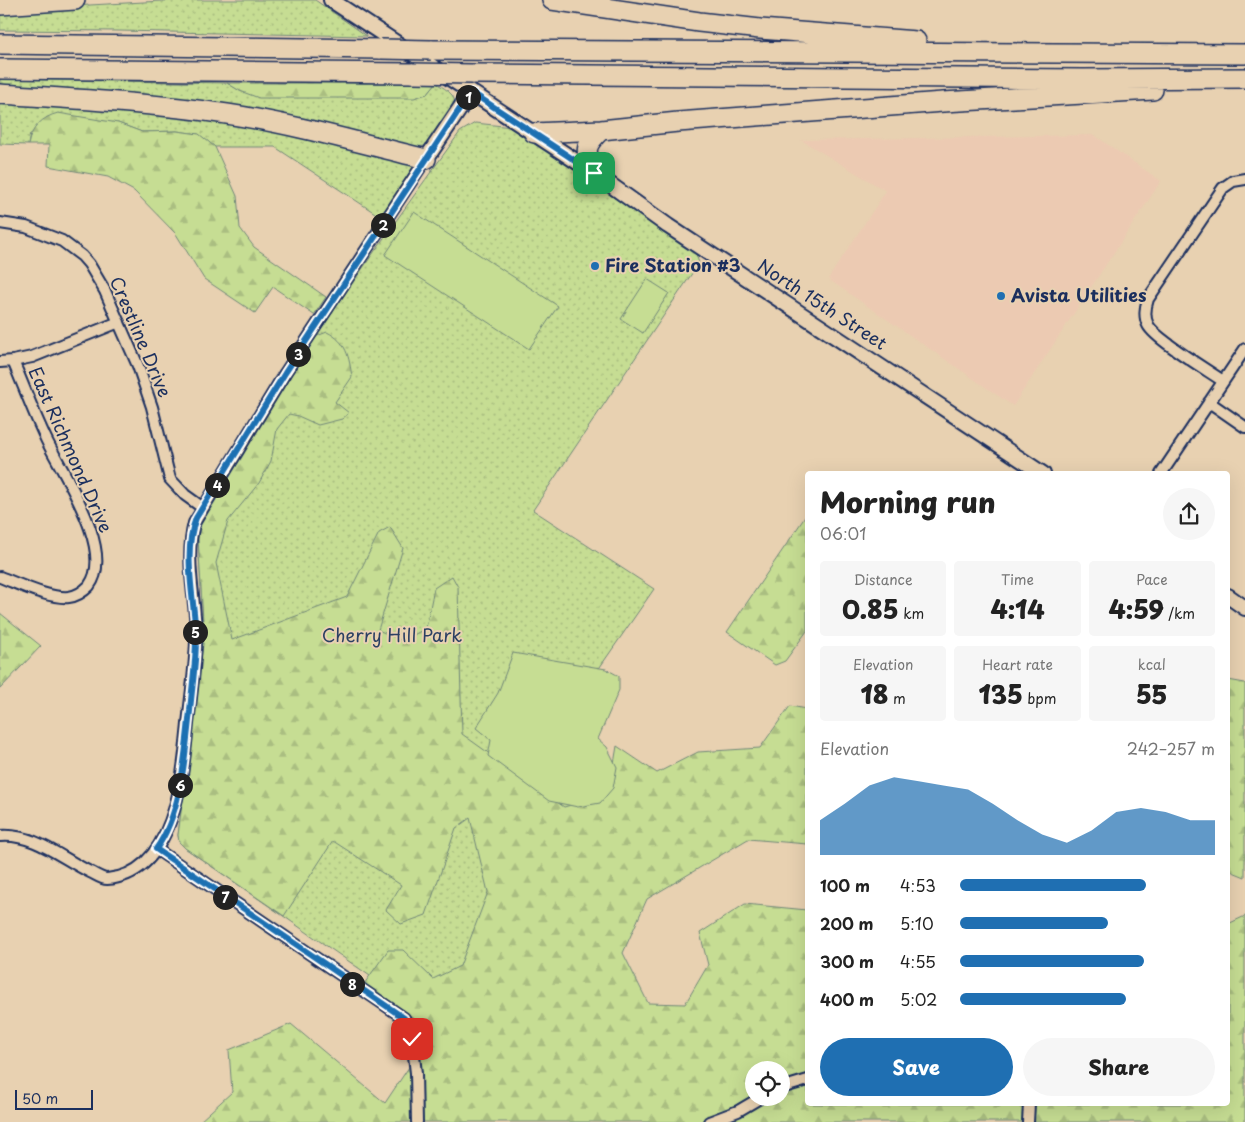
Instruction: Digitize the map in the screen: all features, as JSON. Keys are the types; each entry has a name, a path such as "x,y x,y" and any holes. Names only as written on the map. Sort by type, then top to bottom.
{"highway":[{"path":"0,5 75,0"},
{"path":"552,0 725,25 923,41 1014,53"},
{"path":"0,44 431,50 758,50 1245,54"},
{"path":"0,69 413,73 472,83 1073,79 1245,80"},
{"path":"534,133 601,130 988,99 1144,91 1245,80"},
{"path":"0,94 226,114 300,128 426,159"},
{"path":"594,173 586,150 590,140 601,130"}],"main road":[{"name":"North 15th Street","path":"331,0 472,83 534,133 676,231 1038,471"},
{"path":"426,159 472,83"},
{"path":"1230,597 1245,608"}],"street":[{"path":"0,836 13,835 40,844 79,867 105,879 121,876 137,868 156,849 168,828 173,813 186,748 196,639 191,543 194,524 285,373 426,159"},
{"path":"1223,381 1156,336 1146,319 1145,309 1148,299 1223,188 1233,181 1245,179"},
{"name":"Crestline Drive","path":"0,223 40,231 62,241 82,256 97,276 138,366 152,407 170,479 181,491 203,508"},
{"path":"0,362 13,362 32,357 119,322"},
{"path":"1163,471 1245,348"},
{"name":"East Richmond Drive","path":"0,577 60,597 76,595 83,591 92,581 97,569 97,556 92,533 46,439 13,362"},
{"path":"1209,402 1245,426"},
{"path":"156,849 404,1018 412,1039 416,1073 417,1122"},
{"path":"790,1085 805,1081"},
{"path":"709,1122 746,1106"},
{"path":"1028,1122 1029,1106"}],"shaded area":[{"path":"1094,135 1161,181 1013,406 828,279 886,191 801,140"}],"green space":[{"path":"180,0 315,0 367,36 0,30 0,10"},
{"path":"0,79 227,83 240,91 427,94 436,83 450,93 454,100 451,114 427,146 407,147 0,88"},
{"path":"227,83 436,83 427,94 414,98 259,98 240,91"},
{"path":"0,102 182,115 281,131 416,166 388,208 378,215 275,147 215,147 198,134 177,131 142,132 118,123 30,134 28,145 0,144"},
{"path":"58,113 118,123 142,132 177,131 199,134 215,147 237,196 240,228 254,247 326,297 314,315 273,287 255,313 204,279 176,234 134,191 108,177 48,166 49,145 28,145 29,139 42,120"},
{"name":"Cherry Hill Park","path":"475,123 512,127 696,254 699,263 533,510 654,589 548,742 602,780 438,1023 185,848 179,842 178,835 204,637 198,538 201,523 261,422 358,275 460,132"},
{"path":"414,212 558,306 529,349 385,255"},
{"path":"647,279 669,293 643,333 621,319"},
{"path":"327,332 334,336 346,351 352,377 335,402 349,413 342,419 318,425 289,414 277,429 271,461 259,483 228,521 216,563 232,640 347,597 379,533 390,527 403,548 378,630 403,641 426,628 434,588 452,576 458,587 462,734 564,807 602,796 610,787 617,746 657,773 698,752 760,748 790,706 805,709 805,844 748,839 647,899 623,953 648,1003 685,1004 708,965 700,933 745,904 805,910 805,1106 1230,1106 1230,923 1245,916 1245,1122 199,1122 232,1092 229,1050 291,1024 385,1103 433,1031 364,984 388,950 403,950 433,979 460,966 488,892 470,818 456,828 426,915 401,924 386,910 401,885 333,841 284,916 179,842 178,835 204,637 198,538 201,523 284,386 317,336"},
{"path":"805,517 805,634 785,661 775,665 727,632"},
{"path":"0,613 41,646 0,689"},
{"path":"513,653 606,669 619,676 619,690 598,739 607,747 617,767 613,788 600,803 578,807 549,801 488,756 491,740 476,728 498,693"},
{"path":"1230,680 1245,683 1245,877 1230,871"}],"place":[{"name":"Fire Station #3","path":"595,266"},
{"name":"Avista Utilities","path":"1001,296"}],"route":[{"path":"412,1039 404,1018 156,849 168,828 173,813 186,748 196,639 191,561 194,524 285,373 471,92 594,173"}]}
